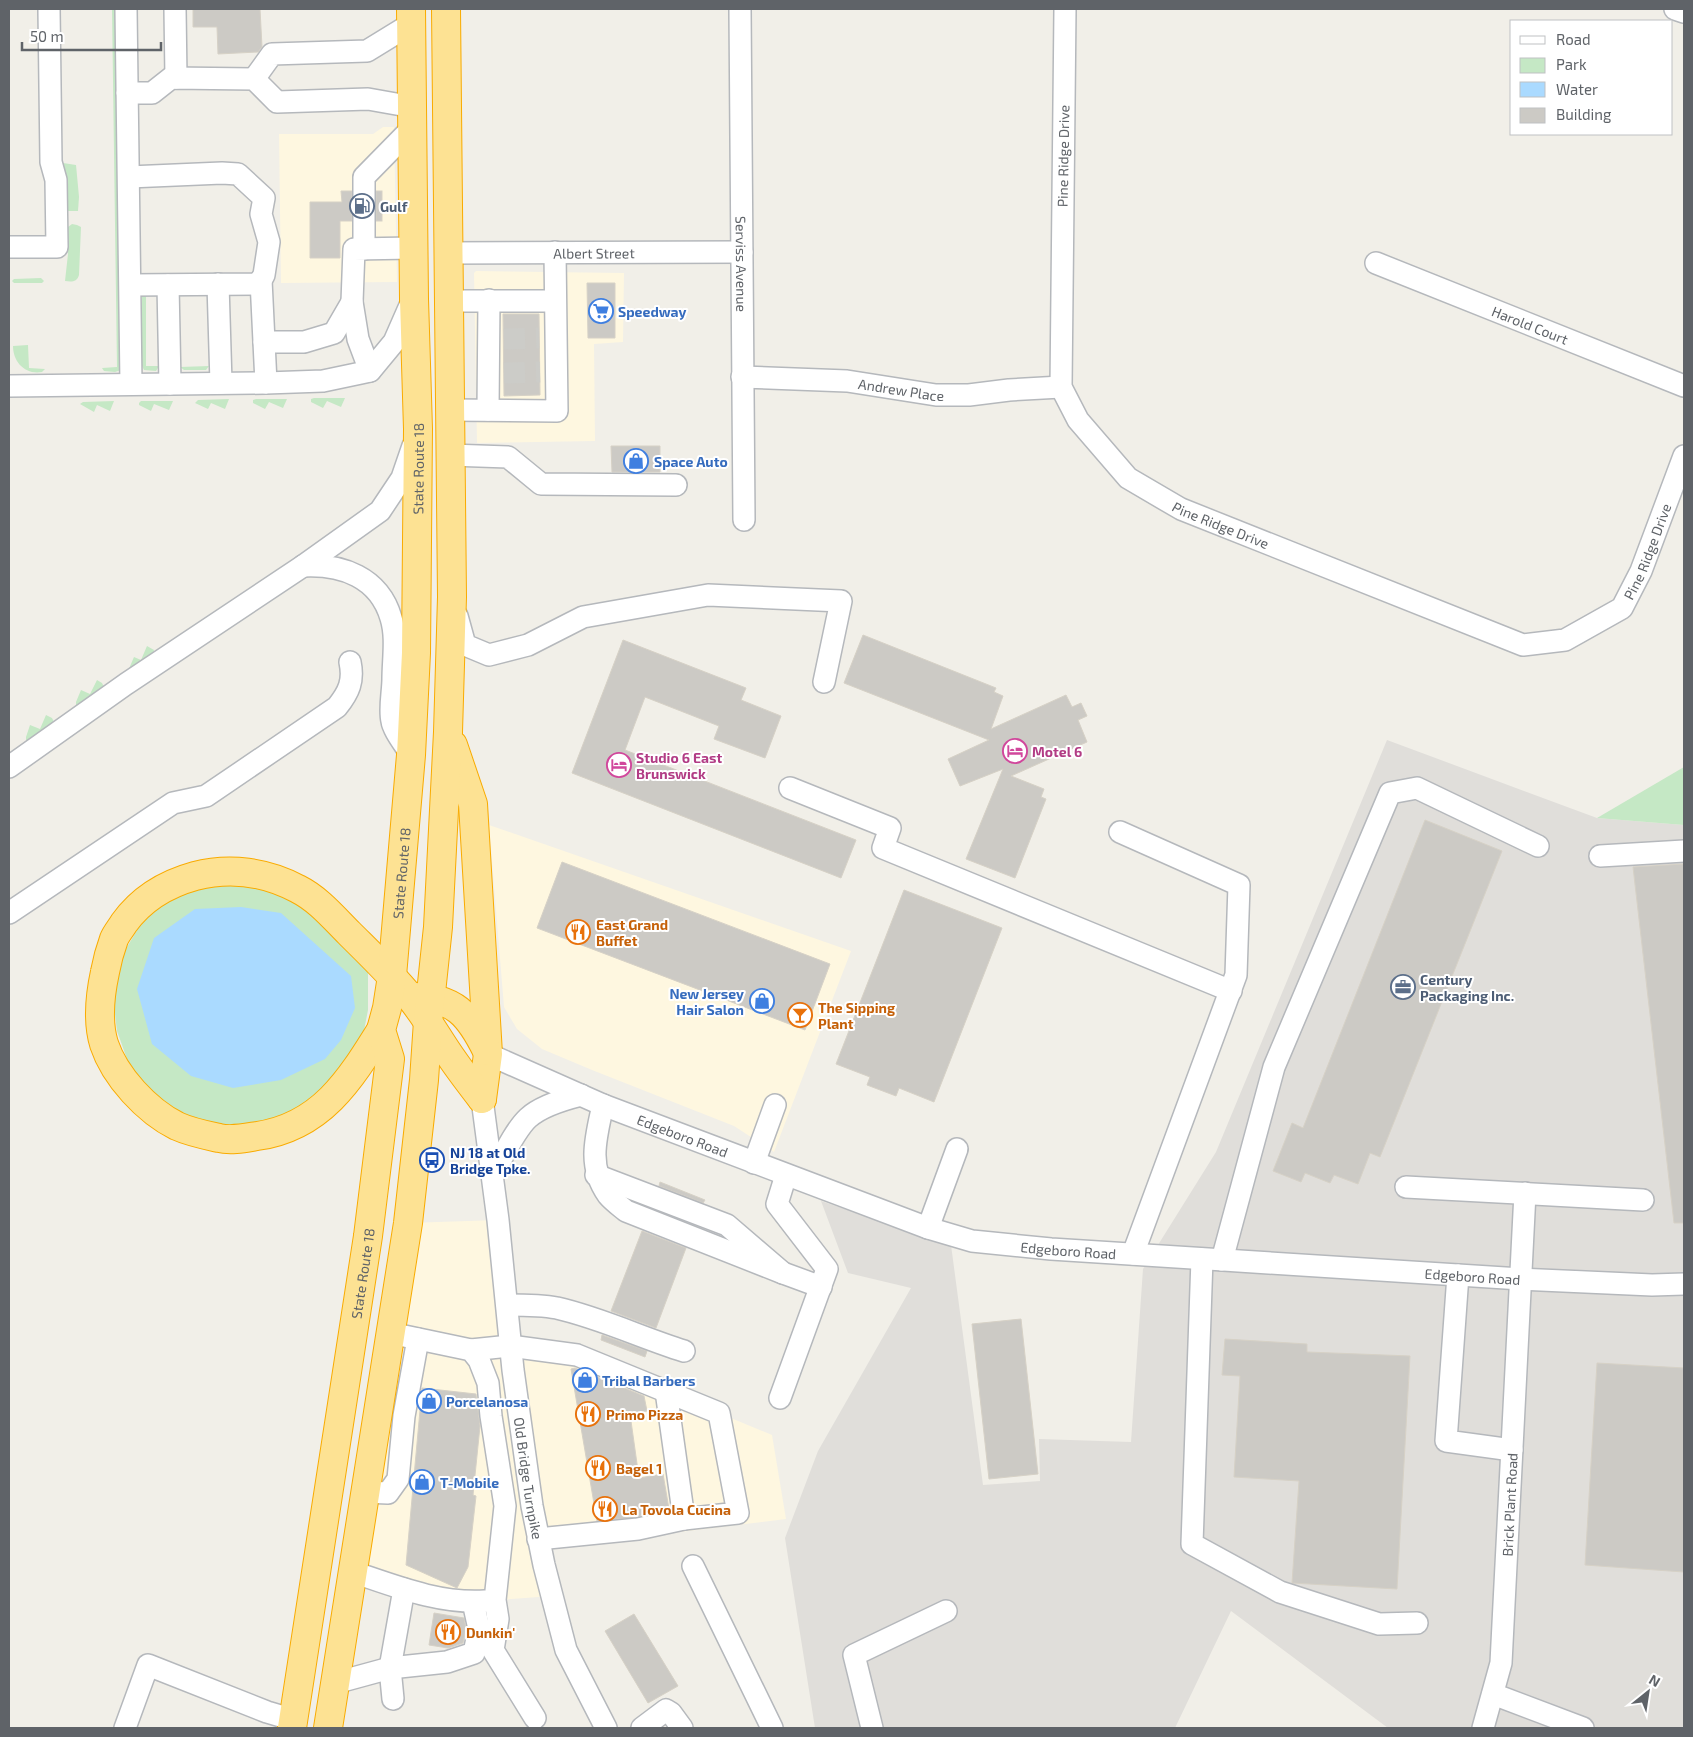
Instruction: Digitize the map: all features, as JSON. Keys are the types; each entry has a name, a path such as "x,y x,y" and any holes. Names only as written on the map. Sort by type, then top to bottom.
{"highway":[{"name":"State Route 18","path":"293,1724 371,1216 390,1059 412,1014 438,927 448,732 452,597 446,9"},
{"name":"State Route 18","path":"328,1728 408,1223 424,1080 412,1014 392,976 411,755 416,653 418,429 413,248 411,16"},
{"path":"448,732 473,804 488,1054 482,1099"},
{"path":"392,976 318,901 298,888 274,879 241,871 209,872 163,888 137,906 114,938 101,990 100,1014 104,1044 118,1072 141,1101 178,1126 203,1135 225,1139 273,1134 297,1124 317,1111 336,1095 355,1072 412,1014"},
{"path":"412,1014 465,1049 477,1054 488,1054"},
{"path":"412,1014 453,1060 482,1099"}],"street":[{"path":"9,247 57,247 56,180 51,162 50,9"},
{"path":"126,9 132,384"},
{"path":"175,9 176,78"},
{"name":"Serviss Avenue","path":"740,9 744,520"},
{"name":"Pine Ridge Drive","path":"1064,9 1061,387 1078,420 1128,478 1182,509 1523,645 1565,640 1622,608 1641,571 1684,456"},
{"path":"1674,9 1684,12"},
{"path":"254,79 272,54 368,51 411,16"},
{"path":"128,93 152,93 171,78 254,79 277,102 368,99 413,117 364,177 364,249"},
{"path":"129,177 238,174 264,198 261,214 269,242 266,264 261,280 266,383"},
{"path":"370,371 358,339 352,302 354,249 413,248"},
{"path":"450,410 557,411 548,372 547,337 555,301 555,252"},
{"name":"Albert Street","path":"448,253 742,252"},
{"name":"Harold Court","path":"1376,263 1684,386"},
{"path":"131,285 256,284 261,280"},
{"path":"218,284 221,383"},
{"path":"168,285 170,384"},
{"path":"9,386 323,381 370,371 394,342 414,299"},
{"path":"449,300 555,301"},
{"path":"488,410 496,374 496,339 489,300"},
{"path":"334,333 352,302"},
{"path":"264,342 304,342 334,333 358,339"},
{"name":"Andrew Place","path":"742,377 847,381 936,395 969,395 1009,390 1061,387"},
{"path":"9,767 126,684 303,566 380,511 402,478 418,429"},
{"path":"450,455 508,457 541,484 676,484"},
{"path":"303,566 319,565 349,571 368,583 382,597 392,618 394,638 392,722 411,755"},
{"path":"452,597 465,645 489,656 528,645 583,617 708,595 840,601 824,682"},
{"path":"9,913 173,802 206,796 337,707 352,684 353,673 350,662"},
{"path":"790,788 890,828 883,848 1230,991"},
{"path":"1417,1623 1380,1624 1280,1592 1192,1544 1212,1259 1274,1066 1390,793 1418,788 1538,846"},
{"path":"1120,832 1239,885 1236,975 1133,1254"},
{"path":"1600,856 1684,851"},
{"name":"Edgeboro Road","path":"488,1054 603,1105 786,1176 928,1228 972,1241 1133,1254 1522,1279 1652,1285 1684,1284"},
{"path":"493,1174 520,1127 529,1117 562,1100 582,1095"},
{"name":"Old Bridge Turnpike","path":"482,1099 493,1174 510,1346 538,1539 566,1650 606,1728"},
{"path":"603,1105 594,1151 596,1175 727,1225 783,1273 824,1278"},
{"path":"754,1163 775,1105"},
{"path":"928,1228 957,1149"},
{"path":"786,1176 777,1204 824,1278"},
{"path":"1406,1187 1643,1200"},
{"name":"Brick Plant Road","path":"1483,1728 1501,1663 1525,1193"},
{"path":"1458,1275 1446,1441 1512,1450"},
{"path":"780,1398 824,1278"},
{"path":"507,1305 535,1305 557,1308 684,1351"},
{"path":"390,1333 471,1350 510,1346 577,1354 719,1413 738,1513 684,1520 638,1529 538,1539"},
{"path":"365,1492 388,1493 398,1479 404,1416 418,1339"},
{"path":"471,1350 479,1360 488,1383 491,1416 505,1506 495,1600 498,1619 493,1650 535,1718"},
{"path":"666,1391 684,1520"},
{"path":"504,1522 534,1517"},
{"path":"693,1566 772,1728"},
{"path":"353,1572 416,1593 473,1602 495,1600"},
{"path":"393,1699 390,1668 404,1589"},
{"path":"335,1683 390,1668 448,1662 474,1653 479,1629 473,1602"},
{"path":"872,1728 854,1655 946,1611"},
{"path":"125,1728 148,1665 293,1724"},
{"path":"1493,1694 1583,1728"},
{"path":"642,1728 666,1710 671,1713 682,1728"}],"shaded area":[{"path":"383,127 394,127 397,282 281,283 279,134 373,134"},
{"path":"476,271 624,273 623,342 594,344 595,441 477,443 474,273"},
{"path":"1387,740 1597,818 1684,825 1684,1728 1388,1728 1231,1611 1175,1728 815,1728 785,1538 818,1451 911,1288 848,1273 821,1201 951,1245 983,1485 1040,1481 1039,1439 1131,1442 1143,1269 1216,1152"},
{"path":"489,825 851,951 774,1152 734,1126 542,1049 517,1029 504,1007"},
{"path":"498,1220 511,1346 666,1391 772,1435 786,1519 541,1549 552,1596 473,1602 353,1572 408,1223"}],"green space":[{"path":"112,9 117,12 121,370 115,372 104,371 102,368 117,367"},
{"path":"63,163 76,165 79,197 78,211 67,211"},
{"path":"72,224 81,227 79,275 74,281 65,281 68,227"},
{"path":"41,278 44,281 42,283 14,283 12,281 14,279"},
{"path":"142,288 146,289 146,366 159,366 156,371 144,370 142,366"},
{"path":"28,345 29,368 45,369 42,372 25,369 15,357 13,346"},
{"path":"209,366 206,370 184,370 180,367"},
{"path":"345,398 341,407 327,401 323,408 311,402 311,399"},
{"path":"229,399 225,409 211,403 208,409 195,403 198,400"},
{"path":"287,399 283,408 269,402 265,409 253,403 253,400"},
{"path":"114,401 110,411 97,405 94,412 80,404 83,402"},
{"path":"141,401 173,401 169,410 154,404 151,411 139,405"},
{"path":"147,646 154,650 153,655 128,671 134,657 141,660"},
{"path":"97,680 104,687 79,706 76,705 81,690 90,694"},
{"path":"46,715 52,718 54,722 28,741 26,740 30,725 40,729"},
{"path":"1684,767 1684,825 1597,818"},
{"path":"208,886 242,886 262,889 278,894 293,902 320,923 368,972 368,1010 363,1036 309,1110 264,1126 210,1126 181,1114 160,1100 140,1080 127,1059 117,1031 114,1006 117,976 124,952 139,927 156,909 179,894"}],"water":[{"path":"241,907 281,913 351,976 355,1008 341,1040 325,1059 281,1080 233,1088 191,1076 152,1044 137,989 154,938 195,909"}],"building":[{"path":"193,9 260,9 262,47 258,52 218,54 217,27 193,27"},
{"path":"341,191 352,191 352,221 340,221 340,258 310,258 310,202 342,202"},
{"path":"376,191 382,191 382,221 376,221"},
{"name":"Speedway","path":"587,283 615,283 615,338 588,338"},
{"path":"503,314 539,314 540,395 504,396"},
{"name":"Space Auto","path":"611,446 660,446 660,472 612,472"},
{"name":"Motel 6","path":"863,635 996,688 994,692 1003,696 991,729 1066,695 1072,707 1081,703 1087,716 1078,720 1087,742 1011,776 1044,789 1041,797 1046,799 1015,878 966,859 1003,769 960,786 948,759 989,740 844,683"},
{"name":"Studio 6 East Brunswick","path":"623,640 746,688 741,700 781,716 765,758 714,739 719,726 645,697 625,750 856,840 841,878 572,773"},
{"name":"Century Packaging Inc.","path":"1425,820 1502,851 1380,1157 1370,1153 1358,1184 1334,1175 1330,1183 1305,1173 1301,1182 1273,1171 1292,1123 1303,1128"},
{"path":"562,862 830,964 805,1030 537,928"},
{"path":"1684,864 1684,1223 1674,1223 1633,867"},
{"path":"904,890 1002,928 934,1102 899,1088 896,1096 867,1085 870,1077 836,1064"},
{"path":"660,1182 705,1200 703,1203 659,1186"},
{"path":"642,1231 686,1248 656,1328 611,1311"},
{"path":"1021,1319 1038,1474 989,1479 972,1324"},
{"path":"602,1335 647,1351 645,1357 601,1340"},
{"path":"1225,1339 1307,1344 1307,1352 1410,1356 1397,1589 1292,1583 1299,1481 1234,1477 1240,1376 1222,1375"},
{"path":"1597,1363 1684,1368 1684,1572 1585,1565"},
{"path":"575,1368 644,1396 647,1411 630,1414 639,1478 663,1474 669,1509 636,1517 597,1521 571,1369"},
{"path":"422,1388 476,1394 480,1426 473,1495 476,1496 468,1567 457,1588 406,1565"},
{"name":"Dunkin'","path":"434,1613 464,1618 466,1629 463,1643 448,1648 429,1645"},
{"path":"634,1614 678,1686 648,1703 605,1631"}],"tunnel":[{"path":"504,339 539,338"},
{"path":"504,373 540,372"}],"place":[{"name":"Gulf","path":"362,206"},
{"name":"Speedway","path":"601,311"},
{"name":"Space Auto","path":"636,461"},
{"name":"Motel 6","path":"1015,751"},
{"name":"Studio 6 East Brunswick","path":"619,765"},
{"name":"East Grand Buffet","path":"578,932"},
{"name":"Century Packaging Inc.","path":"1403,987"},
{"name":"New Jersey Hair Salon","path":"762,1001"},
{"name":"The Sipping Plant","path":"800,1015"},
{"name":"NJ 18 at Old Bridge Tpke.","path":"432,1160"},
{"name":"Tribal Barbers","path":"585,1380"},
{"name":"Porcelanosa","path":"429,1401"},
{"name":"Primo Pizza","path":"588,1414"},
{"name":"Bagel 1","path":"598,1468"},
{"name":"T-Mobile","path":"422,1482"},
{"name":"La Tovola Cucina","path":"605,1509"},
{"name":"Dunkin'","path":"448,1632"}]}
